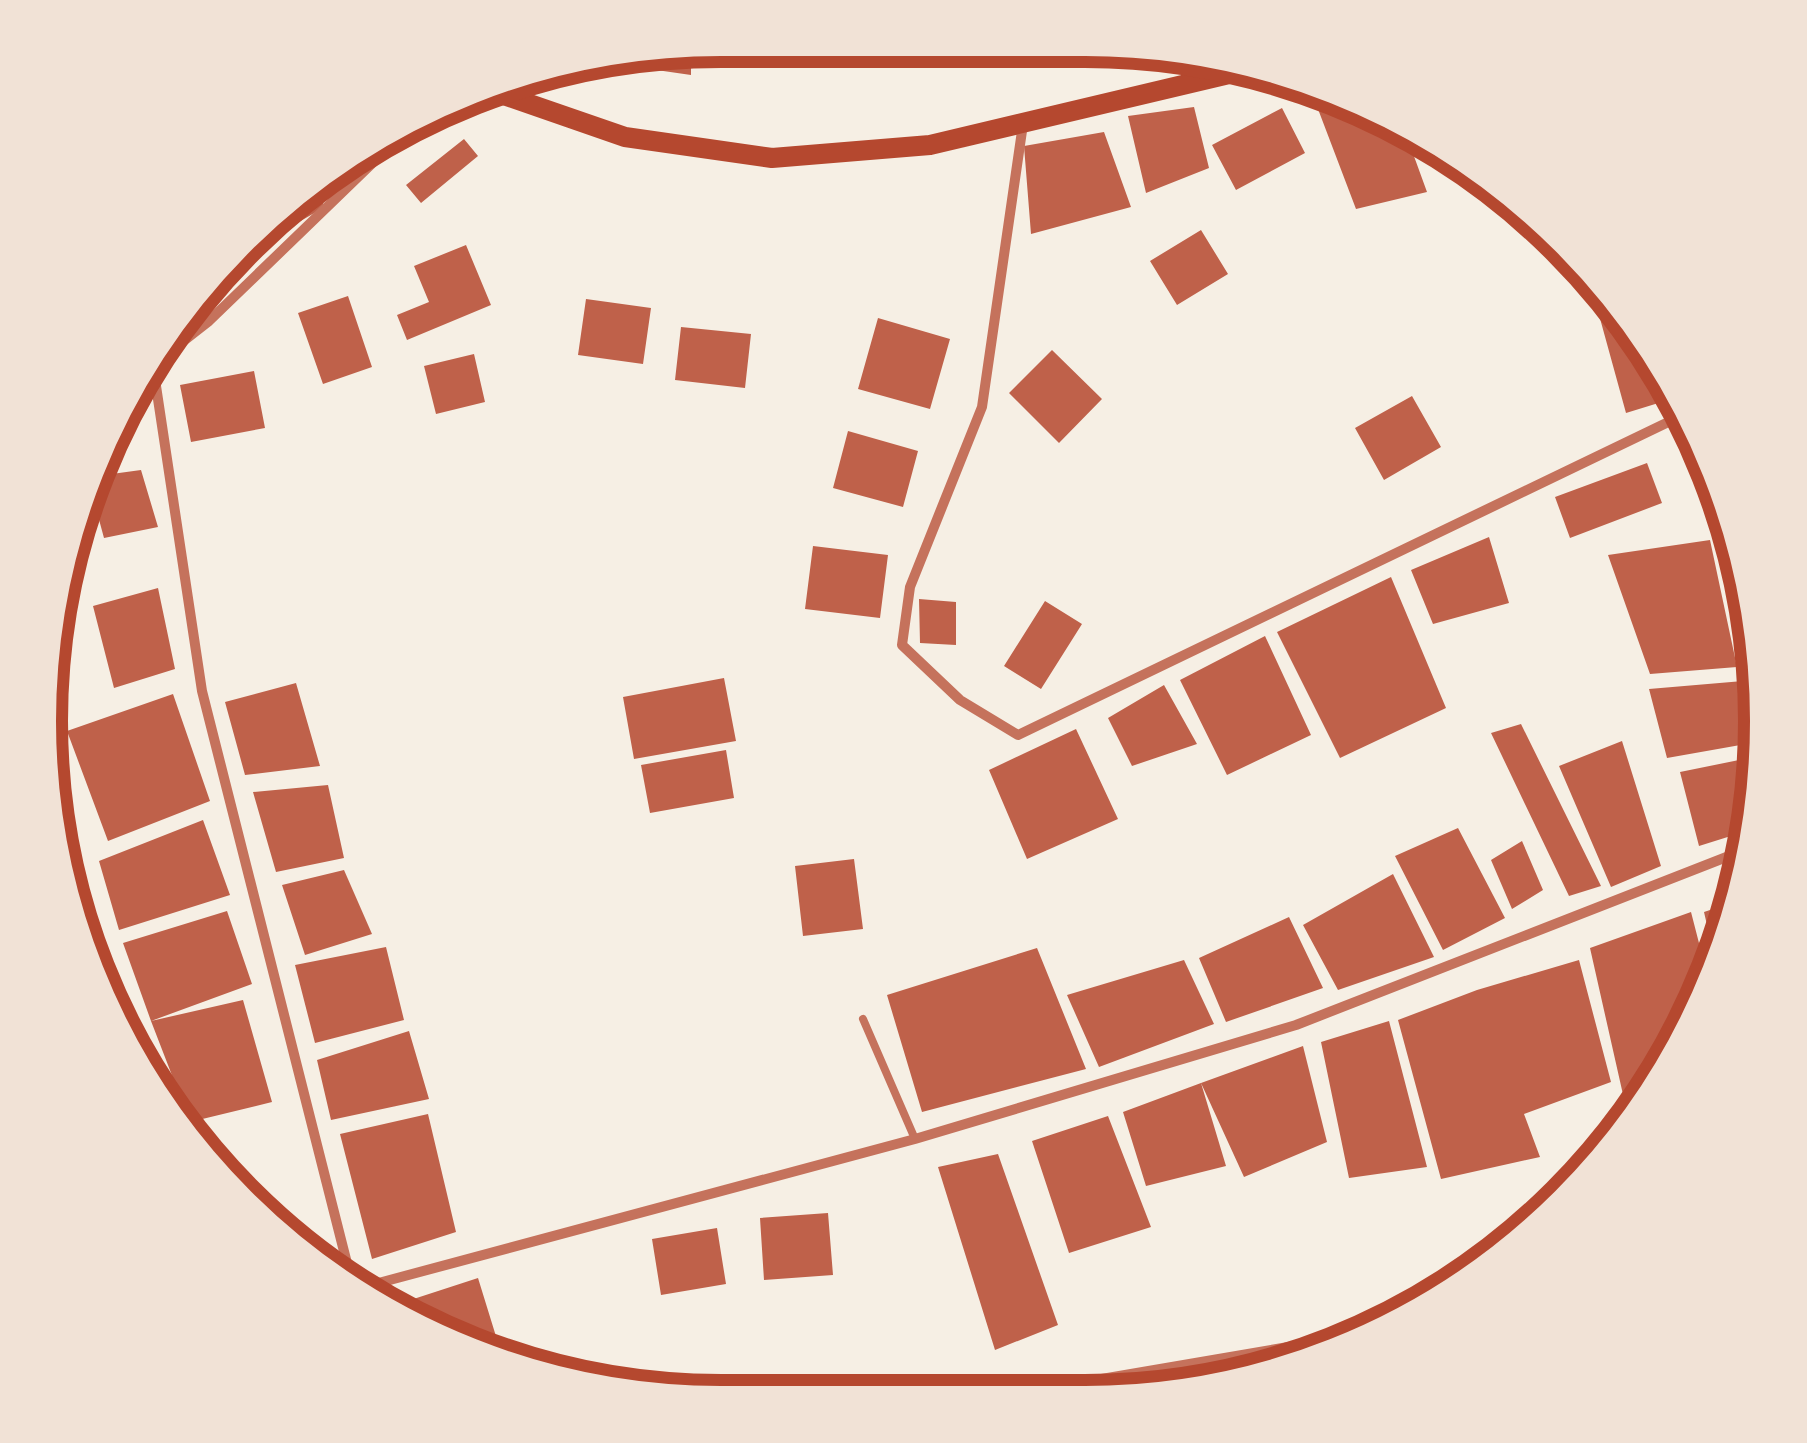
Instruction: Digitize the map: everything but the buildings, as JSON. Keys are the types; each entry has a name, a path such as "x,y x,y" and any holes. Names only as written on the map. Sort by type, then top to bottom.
{"main road":[{"path":"510,97 625,137 772,158 930,144 1220,76"}],"street":[{"path":"1023,124 982,408 910,587 902,645 960,700 1018,735 1672,420"},
{"path":"185,340 372,164"},
{"path":"152,390 202,691 347,1264"},
{"path":"378,1283 915,1139 1296,1025 1731,855"},
{"path":"1097,1380 1299,1345"}],"lane":[{"path":"863,1019 915,1139"}]}
